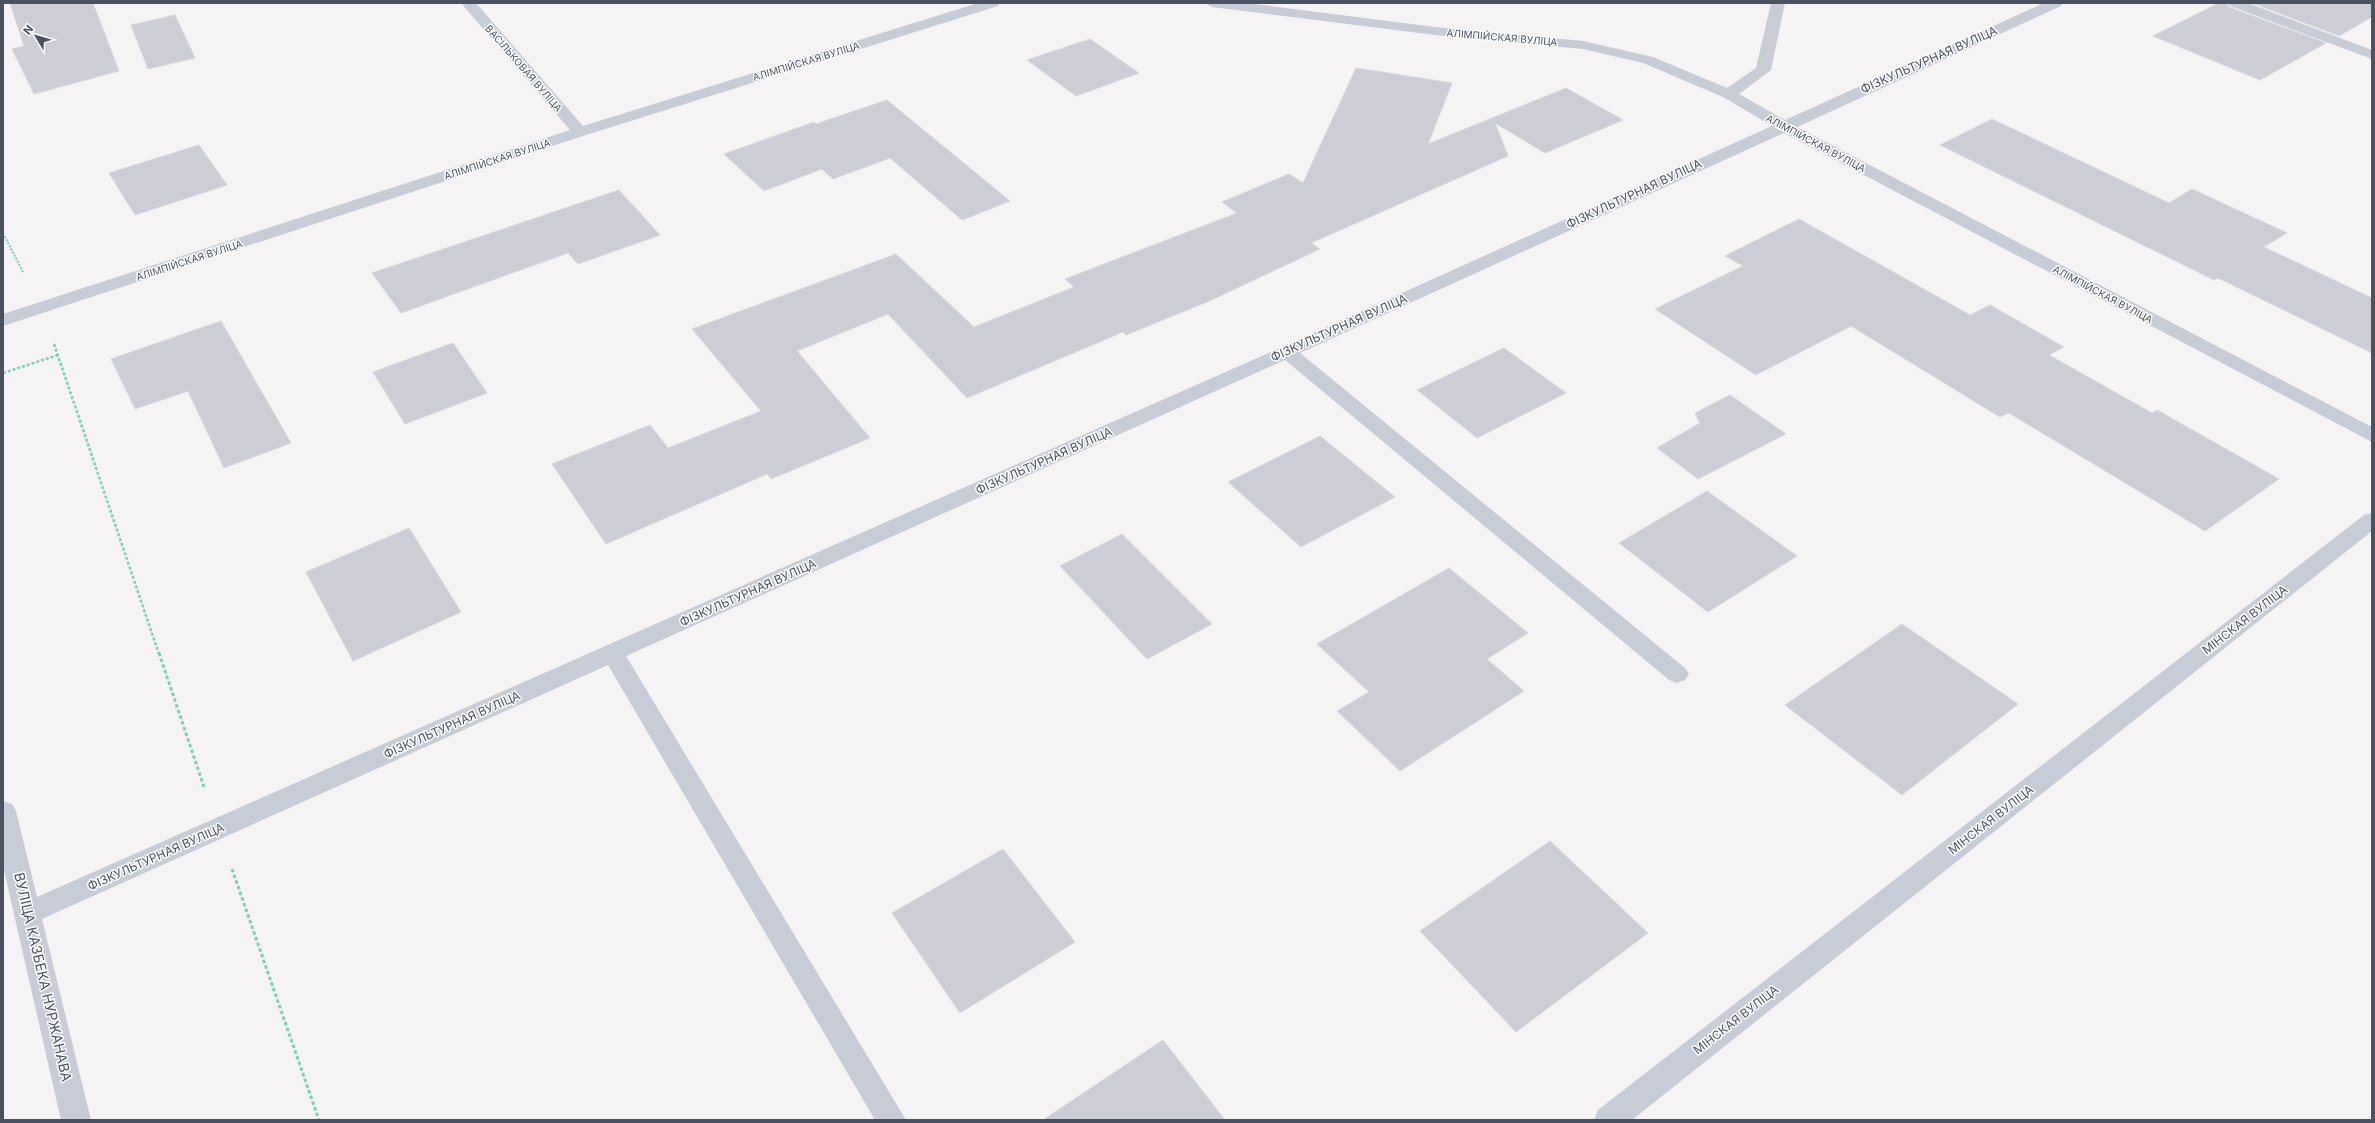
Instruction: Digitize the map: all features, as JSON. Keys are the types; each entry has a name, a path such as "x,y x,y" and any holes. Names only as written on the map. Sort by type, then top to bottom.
{"street":[{"name":"ВАСІЛЬКОВАЯ ВУЛІЦА","path":"468,3 580,132"},
{"name":"АЛІМПІЙСКАЯ ВУЛІЦА","path":"3,320 580,132 993,3"},
{"name":"АЛІМПІЙСКАЯ ВУЛІЦА","path":"1212,3 1435,31 1583,45 1648,60 1728,94 1783,126 2372,435"},
{"path":"1728,94 1763,70 1778,3"},
{"name":"ФІЗКУЛЬТУРНАЯ ВУЛІЦА","path":"28,912 613,654 1287,352 2056,3"},
{"path":"2235,3 2372,55"},
{"path":"1287,352 1677,674"},
{"name":"МІНСКАЯ ВУЛІЦА","path":"1609,1120 2372,520"},
{"path":"613,654 891,1120"},
{"name":"ВУЛІЦА КАЗБЕКА НУРЖАНАВА","path":"3,811 76,1120"}],"path":[{"path":"3,233 42,308 319,1120"},
{"path":"3,373 58,355"}],"building":[{"path":"10,3 93,3 119,71 34,94 12,49 24,46"},
{"path":"2219,3 2227,3 2229,7 2326,43 2260,80 2153,36"},
{"path":"2252,3 2372,3 2372,17 2339,36"},
{"path":"175,15 195,58 148,69 131,25"},
{"path":"1090,39 1139,73 1076,96 1027,60"},
{"path":"1356,68 1452,83 1428,144 1566,88 1623,120 1545,153 1495,123 1508,156 1311,243 1320,249 1207,302 1126,335 1123,332 967,398 888,314 797,351 870,438 771,479 767,474 606,544 552,464 650,425 668,448 761,411 692,329 896,254 974,327 1074,287 1065,279 1237,213 1222,202 1289,174 1303,183"},
{"path":"887,100 1010,201 962,220 890,158 833,179 822,169 764,191 724,154 814,122 816,124"},
{"path":"1992,119 2169,203 2192,189 2287,233 2264,247 2372,298 2372,353 2218,278 2214,280 1940,145"},
{"path":"199,145 227,185 135,215 109,173"},
{"path":"619,190 660,235 578,264 568,253 401,313 372,273"},
{"path":"1799,219 1970,315 1990,305 2064,347 2049,355 2152,413 2157,410 2279,479 2205,531 2009,413 2000,417 1851,326 1756,375 1655,309 1743,266 1725,256"},
{"path":"221,321 291,443 224,468 188,391 135,409 111,359"},
{"path":"453,343 487,393 405,424 373,372"},
{"path":"1504,348 1566,393 1477,438 1417,390"},
{"path":"1730,395 1786,434 1698,479 1657,448 1700,423 1695,413"},
{"path":"1320,436 1395,497 1301,547 1228,482"},
{"path":"1707,491 1797,556 1708,612 1619,543"},
{"path":"409,528 461,612 353,661 306,572"},
{"path":"1122,534 1212,624 1147,659 1060,566"},
{"path":"1449,568 1528,633 1487,659 1524,691 1400,771 1337,711 1369,692 1317,644"},
{"path":"1902,624 2018,704 1902,795 1785,705"},
{"path":"1550,841 1648,933 1516,1032 1420,931"},
{"path":"1003,849 1075,942 960,1013 892,913"},
{"path":"1163,1040 1225,1120 1043,1120"}]}
